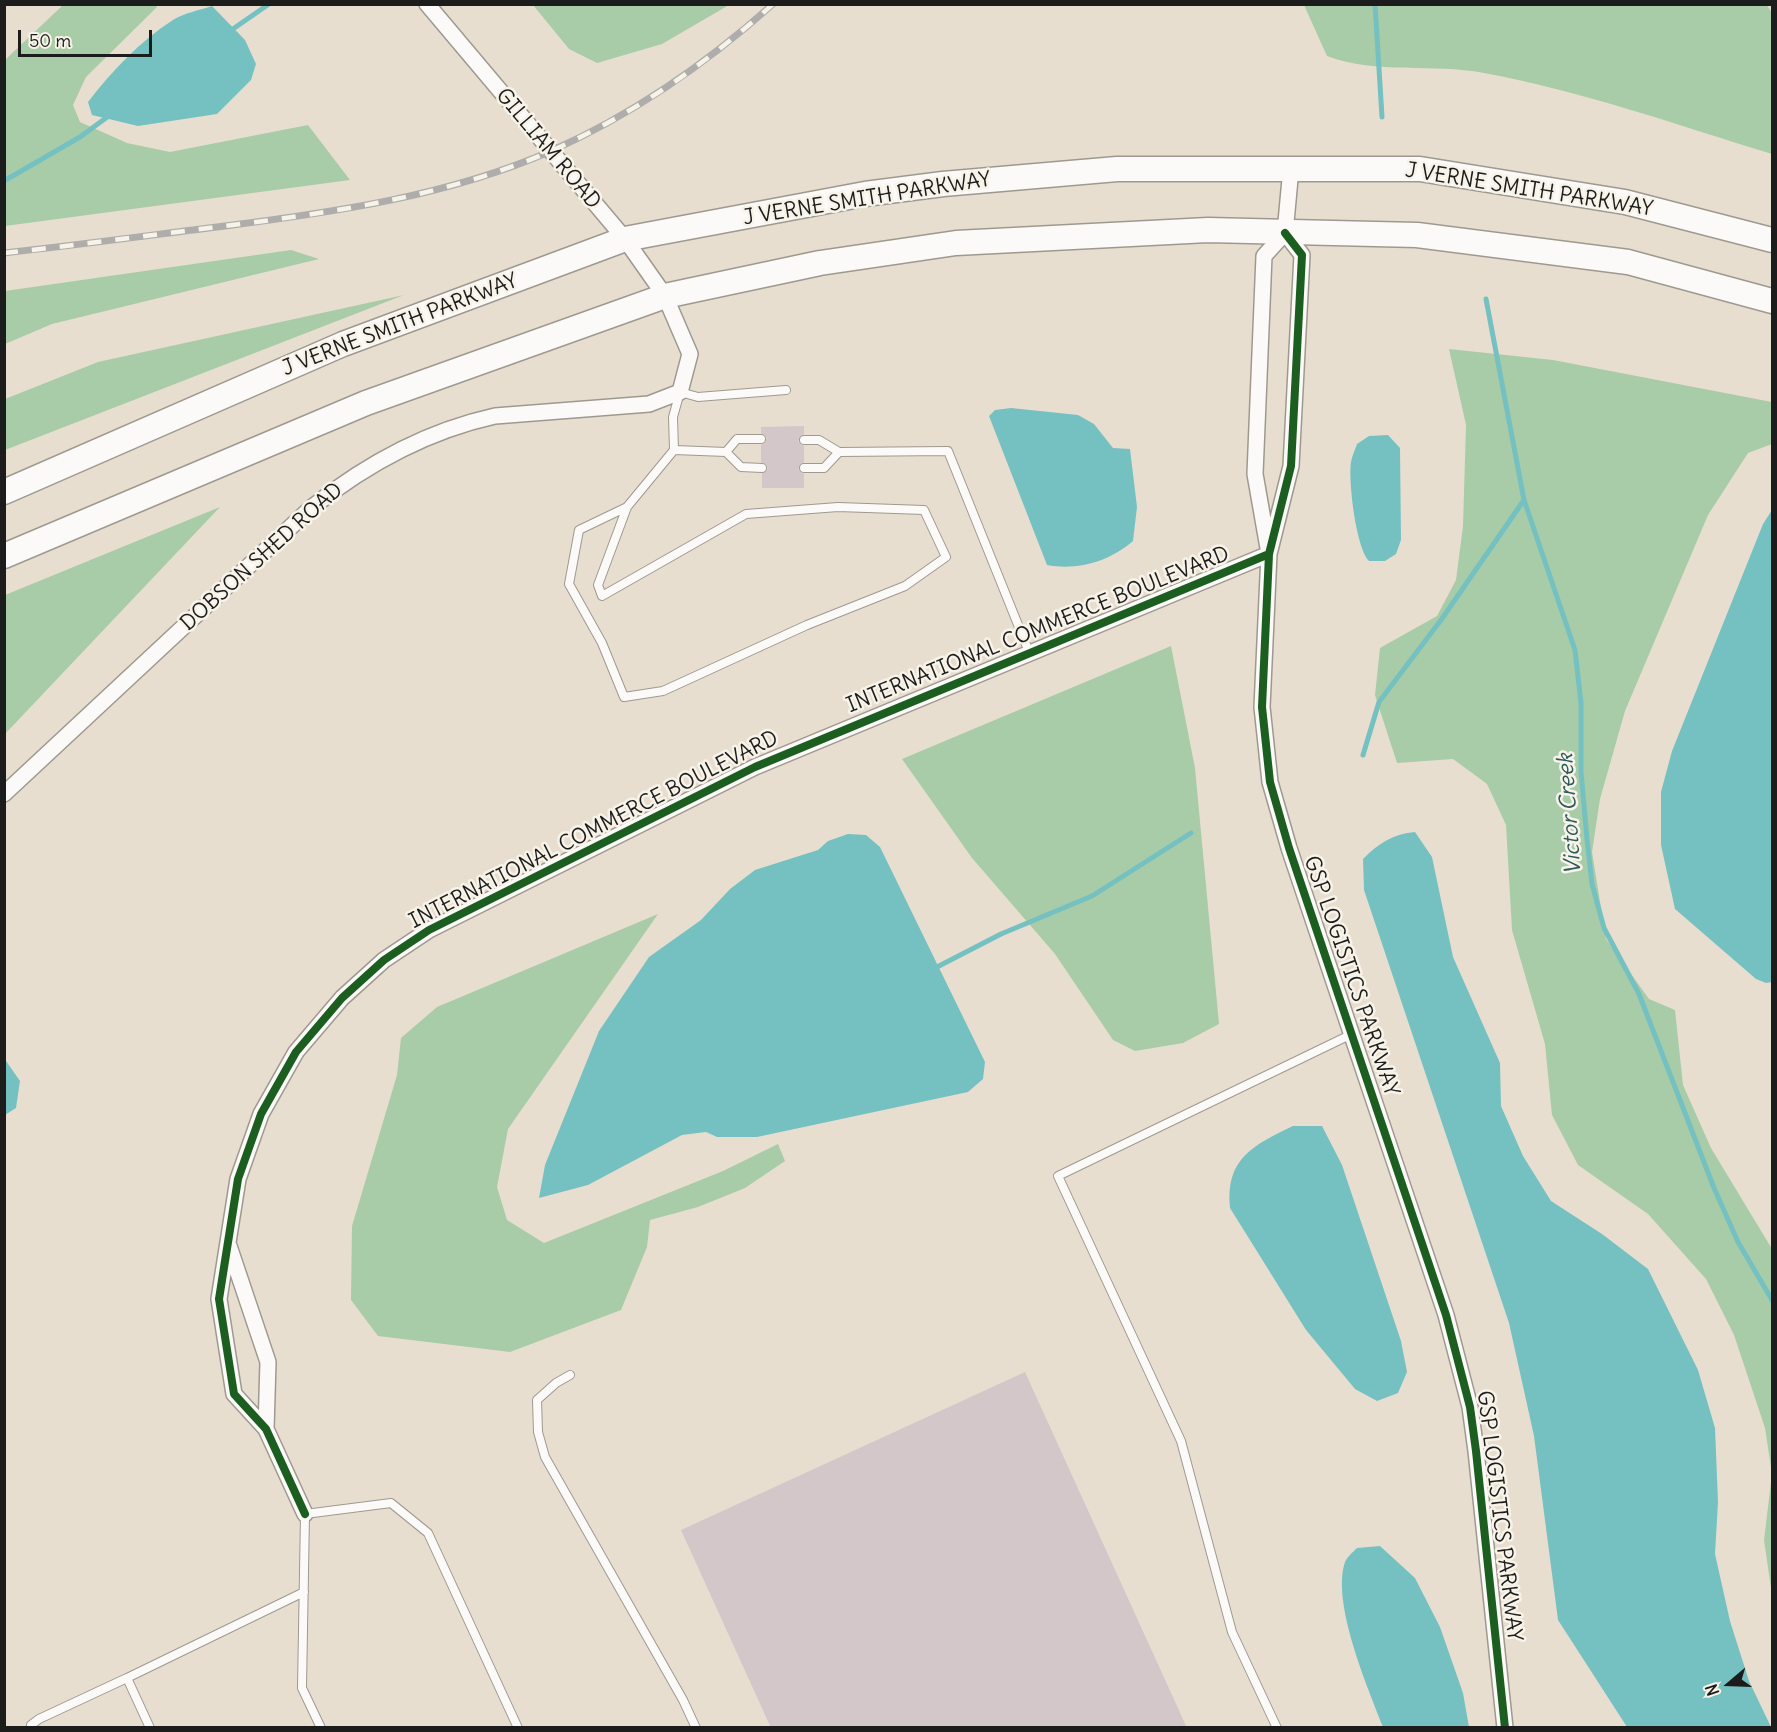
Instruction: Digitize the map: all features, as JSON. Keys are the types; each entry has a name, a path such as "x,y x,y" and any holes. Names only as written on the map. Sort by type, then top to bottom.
{"main road":[{"name":"J VERNE SMITH PARKWAY","path":"4,492 343,344 624,239 866,195 944,184 1117,169 1420,169 1625,202 1773,240"},
{"path":"4,556 366,403 665,296 820,263 956,243 1208,230 1418,235 1628,262 1773,301"}],"street":[{"name":"GILLIAM ROAD","path":"427,4 624,239 665,296"},
{"path":"1285,233 1291,168"},
{"name":"GSP LOGISTICS PARKWAY","path":"1269,554 1255,474 1264,256 1285,233 1302,255 1291,466 1269,554 1262,707 1270,783 1289,848 1446,1315 1470,1407 1506,1728"},
{"path":"665,296 690,354 680,392"},
{"name":"DOBSON SHED ROAD","path":"4,794 311,508 354,477 416,443 472,421 495,416 649,404 680,392"},
{"name":"INTERNATIONAL COMMERCE BOULEVARD","path":"305,1514 266,1429 234,1394 219,1299 238,1179 261,1114 296,1052 342,998 384,960 429,930 755,767 1269,554"},
{"name":"INTERNATIONAL COMMERCE BOULEVARD","path":"227,1241 268,1362 266,1429"}],"lane":[{"path":"627,507 579,530 569,584 602,643 624,697 663,691 807,625 905,586 946,557 924,510 838,507 746,514 602,596 598,585 627,507 674,450 673,417 680,392 698,397 786,390"},
{"path":"726,452 737,439 761,439"},
{"path":"804,440 819,440 839,452 948,451 1029,652"},
{"path":"674,450 726,452 741,467 762,468"},
{"path":"804,468 824,468 839,452"},
{"path":"1277,1728 1232,1632 1181,1441 1058,1176 1352,1034"},
{"path":"570,1375 556,1383 537,1400 538,1432 545,1457 683,1700 696,1728"},
{"path":"321,1728 303,1688 305,1514 392,1503 428,1533 518,1728"},
{"path":"32,1728 31,1725 39,1719 304,1592"},
{"path":"127,1678 150,1728"}],"green space":[{"path":"155,4 157,7 86,77 73,105 80,122 127,143 170,152 308,125 350,180 5,226 5,60 63,5"},
{"path":"533,5 729,5 662,44 597,63 569,49"},
{"path":"1304,5 1767,5 1772,13 1772,154 1629,109 1521,80 1464,70 1365,65 1327,56"},
{"path":"291,250 319,259 52,324 5,344 5,291"},
{"path":"404,295 5,450 5,399 98,362"},
{"path":"1449,349 1553,360 1772,402 1772,444 1748,453 1708,515 1625,711 1600,799 1592,852 1606,939 1649,999 1675,1010 1683,1085 1711,1148 1772,1249 1772,1474 1765,1428 1734,1335 1706,1279 1648,1214 1578,1165 1552,1115 1545,1044 1512,930 1506,825 1487,784 1453,759 1397,763 1375,695 1380,648 1437,616 1456,580 1463,526 1466,425"},
{"path":"220,507 5,734 5,595"},
{"path":"1171,646 1195,768 1219,1024 1183,1043 1135,1051 1113,1040 1055,954 972,858 902,759"},
{"path":"658,914 508,1129 497,1187 507,1220 544,1243 723,1171 778,1144 785,1161 745,1188 698,1207 650,1220 647,1247 621,1310 510,1352 378,1336 351,1300 352,1226 397,1075 401,1038 437,1007"},
{"path":"1772,1474 1772,1595 1764,1540"}],"water":[{"path":"212,6 245,40 256,64 251,80 217,114 138,126 92,115 88,102 116,68 138,47 177,18"},
{"path":"1011,408 1078,415 1094,424 1113,448 1130,449 1137,507 1133,541 1114,554 1093,563 1070,567 1047,565 989,416 995,410"},
{"path":"1388,435 1400,448 1401,540 1396,554 1385,561 1369,561 1360,543 1354,513 1351,462 1357,444 1369,436"},
{"path":"1772,510 1772,982 1766,983 1756,979 1675,909 1661,845 1661,792 1672,751 1763,524"},
{"path":"1415,832 1432,857 1453,957 1500,1063 1501,1106 1523,1156 1551,1201 1602,1234 1648,1269 1698,1370 1715,1428 1718,1502 1715,1554 1730,1621 1749,1681 1771,1727 1627,1727 1558,1620 1534,1436 1509,1323 1364,890 1363,859 1387,840"},
{"path":"848,834 866,835 880,847 985,1062 983,1079 968,1092 757,1137 717,1137 706,1132 682,1135 588,1185 539,1198 545,1165 599,1031 649,957 701,920 730,889 755,870 818,850 828,841"},
{"path":"4,1058 20,1081 16,1108 5,1115"},
{"path":"1293,1126 1322,1126 1342,1165 1401,1341 1407,1372 1398,1393 1377,1401 1355,1389 1306,1330 1230,1208 1232,1177 1237,1166 1254,1147"},
{"path":"1380,1546 1415,1578 1440,1627 1463,1693 1469,1727 1383,1727 1353,1645 1343,1600 1342,1579 1345,1562 1357,1548"}],"building":[{"path":"804,426 804,434 798,441 804,446 804,462 798,469 804,474 804,488 762,488 762,474 768,468 761,462 761,445 767,438 761,433 761,427"},
{"path":"1025,1372 1187,1728 771,1728 681,1530"}],"waterway":[{"path":"230,31 269,4"},
{"name":"Victor Creek","path":"1375,4 1382,117"},
{"path":"4,181 80,137 110,115"},
{"name":"Victor Creek","path":"1486,299 1524,500 1575,650 1581,703 1581,772 1587,839 1592,884 1604,928 1639,994 1714,1188 1738,1242 1772,1300"},
{"path":"1363,755 1379,702 1441,620 1524,500"},
{"path":"937,967 1001,934 1092,896 1191,833"}],"railway":[{"path":"4,253 308,215 391,200 472,180 551,151 611,121 695,67 773,4"}],"cycle path":[{"path":"1285,233 1302,255 1291,466 1269,554 1262,707 1270,782 1289,848 1446,1315 1470,1407 1505,1728"},
{"path":"305,1514 266,1429 234,1394 219,1299 238,1179 261,1114 296,1052 342,998 384,960 429,930 755,767 1269,554"}]}
